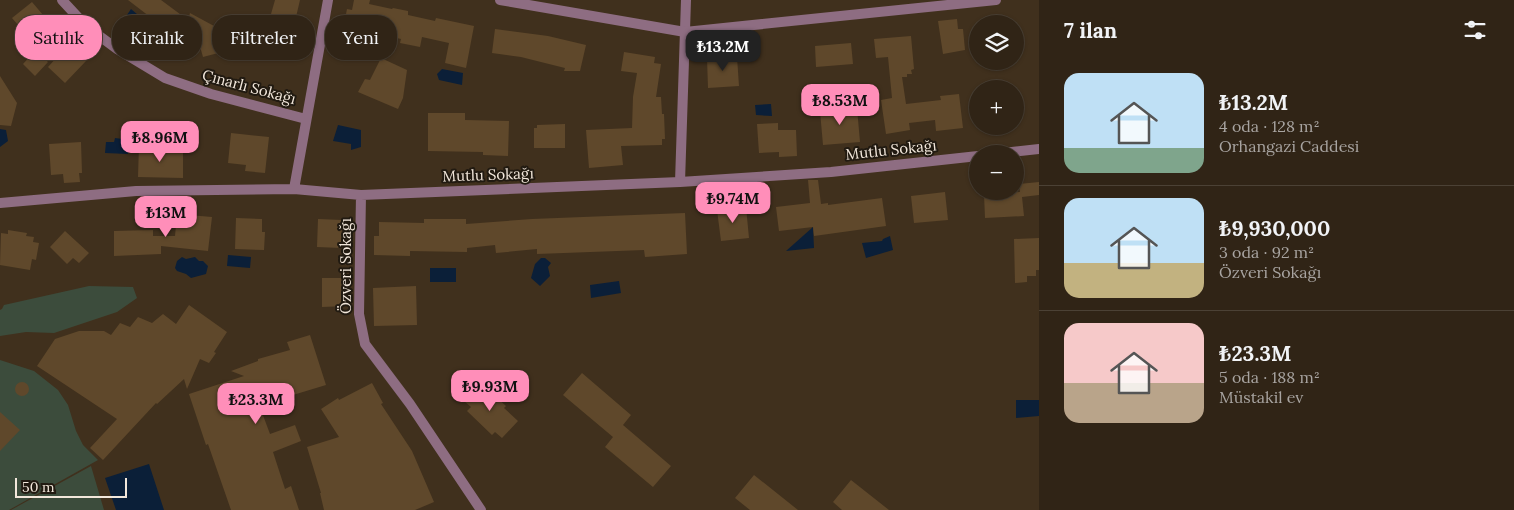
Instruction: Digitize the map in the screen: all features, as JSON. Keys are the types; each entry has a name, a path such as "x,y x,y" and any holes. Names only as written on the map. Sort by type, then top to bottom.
{"street":[{"name":"Çınarlı Sokağı","path":"62,0 86,26 117,49 164,78 211,94 306,119"},
{"path":"294,189 328,0"},
{"path":"500,0 684,32 996,0"},
{"path":"680,182 686,0"},
{"path":"1024,151 1039,149"},
{"name":"Mutlu Sokağı","path":"0,204 136,190 294,189 361,195 680,182 831,172 969,157"},
{"name":"Özveri Sokağı","path":"361,195 359,314 365,344 410,404 481,510"}],"green space":[{"path":"89,286 133,287 137,298 117,312 54,333 26,332 0,336 0,310 4,305"},
{"path":"0,360 34,371 58,390 68,405 76,431 83,445 98,460 9,510 0,510"},
{"path":"91,466 104,510 11,510"}],"water":[{"path":"131,9 138,15 127,15"},
{"path":"442,69 463,73 462,85 439,80 437,74"},
{"path":"771,104 772,116 756,115 755,105"},
{"path":"338,125 361,130 361,147 351,150 351,144 333,141"},
{"path":"0,129 6,130 8,141 0,147"},
{"path":"115,138 123,139 122,143 129,143 128,154 105,153 106,142 114,142"},
{"path":"813,227 814,248 786,251"},
{"path":"890,236 893,250 866,258 862,243 882,241"},
{"path":"228,255 251,257 250,268 227,266"},
{"path":"182,257 186,259 195,257 199,261 203,261 208,266 206,274 191,278 177,271 175,268 177,261"},
{"path":"541,258 545,258 551,263 548,267 550,276 540,286 531,278 535,264"},
{"path":"430,268 456,268 456,282 430,282"},
{"path":"619,281 621,293 591,298 590,285"},
{"path":"1016,400 1039,400 1039,416 1016,418"},
{"path":"149,464 164,510 116,510 105,478"}],"building":[{"path":"128,0 161,0 181,15 148,15"},
{"path":"275,0 300,0 296,15 271,14"},
{"path":"354,0 370,0 369,4 408,11 408,15 435,21 436,18 474,26 466,68 445,63 449,43 422,37 420,47 400,43 401,39 397,38 397,15 346,15 347,9 352,10"},
{"path":"32,2 43,15 16,15"},
{"path":"957,19 958,29 963,29 965,50 943,54 938,21"},
{"path":"202,20 212,25 212,55 203,57"},
{"path":"495,29 548,36 586,45 580,71 564,71 565,68 521,57 492,53"},
{"path":"911,36 914,69 911,70 912,74 902,77 906,104 941,100 940,96 959,94 963,128 936,131 935,120 909,123 910,130 886,134 881,100 892,98 888,57 876,58 874,39"},
{"path":"851,43 853,64 816,67 815,46"},
{"path":"624,52 655,57 654,63 661,64 656,97 661,97 665,139 662,139 662,145 621,146 623,165 589,168 586,130 632,128 633,97 637,73 621,71"},
{"path":"737,57 739,86 708,88 707,58"},
{"path":"27,60 46,60 48,62 35,76 23,64"},
{"path":"54,60 86,61 65,83 48,67"},
{"path":"380,60 385,60 407,70 403,98 398,109 358,92 365,79 370,80"},
{"path":"0,76 17,103 11,126 0,125"},
{"path":"857,108 860,142 823,145 820,111"},
{"path":"428,113 465,113 465,120 509,121 508,156 483,155 483,152 428,151"},
{"path":"778,123 778,130 796,130 797,156 779,157 779,152 759,153 757,124"},
{"path":"565,124 565,148 534,148 534,128 537,128 537,125"},
{"path":"231,133 269,137 265,173 245,171 246,165 228,163"},
{"path":"81,142 82,173 79,173 80,182 64,183 63,174 51,175 49,144"},
{"path":"139,145 159,146 159,152 183,152 183,178 138,177"},
{"path":"808,180 818,180 821,204 828,203 828,205 882,198 886,226 814,236 813,227 779,231 776,207 810,203"},
{"path":"1039,182 1039,195 1024,197 1024,184"},
{"path":"945,192 948,220 914,223 911,196"},
{"path":"984,200 1022,200 1024,216 985,218"},
{"path":"746,207 749,238 721,241 717,210"},
{"path":"685,213 687,254 645,257 644,250 537,254 537,249 496,253 495,245 467,248 467,252 410,251 410,256 374,255 374,236 379,236 379,222 424,223 424,219 466,219 466,224 532,219"},
{"path":"177,214 212,217 208,251 161,246 161,254 114,256 114,231 153,230 153,236 175,236"},
{"path":"236,218 262,219 262,232 265,232 264,250 235,249"},
{"path":"318,219 342,220 341,248 317,247"},
{"path":"8,230 27,233 26,236 34,237 33,242 39,243 36,260 32,259 30,270 0,265 1,233 8,234"},
{"path":"65,231 89,253 79,263 73,258 67,264 50,247"},
{"path":"1039,238 1039,270 1036,270 1036,276 1027,276 1027,282 1015,283 1014,239"},
{"path":"322,278 346,278 346,306 322,307"},
{"path":"416,286 417,325 374,326 373,288"},
{"path":"189,305 227,332 214,352 216,353 209,363 200,359 187,389 184,379 156,403 103,460 90,448 117,419 37,366 55,339 79,331 104,331 111,335 120,323 130,327 138,317 152,323 163,314 176,324"},
{"path":"310,335 326,385 293,395 295,400 261,410 270,434 295,425 301,441 273,452 285,489 291,486 299,510 231,510 189,394 244,376 231,371 258,361 258,359 290,350 287,342"},
{"path":"582,373 631,415 623,425 671,466 653,487 605,447 613,437 563,395"},
{"path":"22,382 27,384 29,389 27,394 22,396 17,394 15,389 17,384"},
{"path":"372,383 383,403 381,404 412,451 434,502 415,510 324,510 321,493 307,447 339,437 321,409 338,398 339,400"},
{"path":"479,385 506,406 504,408 518,421 502,438 495,432 492,435 467,411 471,407 464,401"},
{"path":"0,412 20,430 0,451"},
{"path":"754,475 798,510 750,510 735,498"},
{"path":"851,480 889,510 842,510 833,502"}]}
